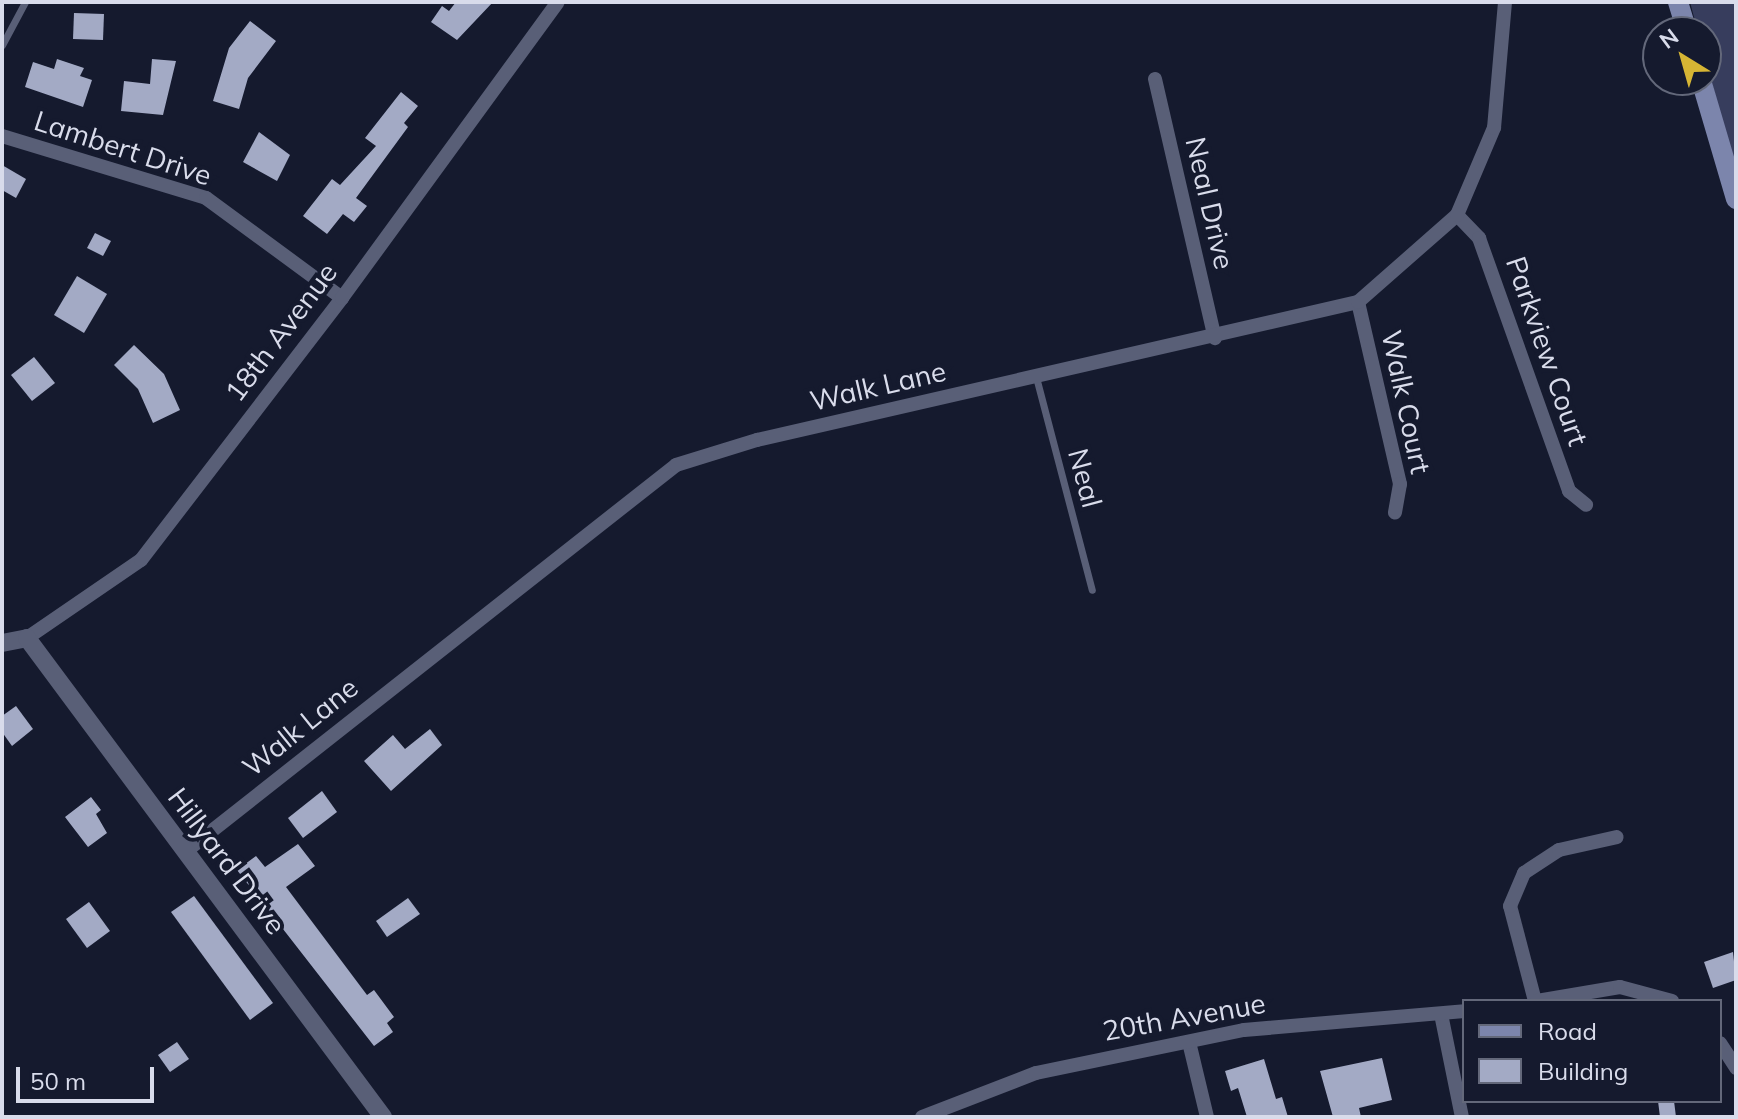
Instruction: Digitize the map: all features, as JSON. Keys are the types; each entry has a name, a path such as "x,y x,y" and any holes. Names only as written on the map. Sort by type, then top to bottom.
{"main road":[{"path":"1706,96 1736,199"}],"street":[{"name":"18th Avenue","path":"2,643 27,638 141,560 342,298 558,2"},
{"name":"Walk Lane","path":"185,852 676,465 757,440 1215,338 1358,302 1457,215 1494,128 1505,2"},
{"name":"Neal Drive","path":"1155,79 1215,338"},
{"name":"Lambert Drive","path":"2,136 206,198 342,298"},
{"name":"Parkview Court","path":"1457,215 1479,238 1569,491 1586,505"},
{"name":"Walk Court","path":"1358,302 1400,484 1395,513"},
{"name":"Hillyard Drive","path":"27,638 383,1117"},
{"path":"1535,999 1510,906 1524,873 1559,850 1617,837"},
{"path":"1548,999 1620,987 1665,999"},
{"name":"20th Avenue","path":"922,1117 944,1112 1036,1073 1189,1042 1318,1021 1462,1011"},
{"path":"1441,1014 1462,1117"},
{"path":"1189,1042 1207,1117"},
{"path":"1722,1046 1736,1068"}],"lane":[{"path":"2,45 25,2"},
{"name":"Neal","path":"1036,377 1092,590"}],"shaded area":[{"path":"1690,2 1736,2 1736,173 1716,96 1722,96 1722,16 1694,16"}],"building":[{"path":"456,2 493,2 457,40 431,22 442,6 449,11"},
{"path":"74,13 104,14 103,40 73,39"},
{"path":"250,21 276,41 248,78 239,109 213,101 229,48"},
{"path":"57,59 84,68 80,76 92,80 83,107 25,87 33,62 54,69"},
{"path":"152,59 176,61 163,115 121,111 124,81 150,84"},
{"path":"401,92 418,106 404,123 408,127 356,198 367,206 354,222 343,214 327,234 303,216 332,179 340,185 376,146 365,138"},
{"path":"259,132 290,155 277,181 243,162"},
{"path":"2,165 26,179 16,198 2,190"},
{"path":"95,233 111,241 103,256 87,248"},
{"path":"77,276 107,294 84,333 54,315"},
{"path":"134,345 164,374 180,410 153,423 138,389 114,365"},
{"path":"34,357 55,383 32,401 11,375"},
{"path":"16,706 33,729 12,746 2,732 2,716"},
{"path":"430,729 442,745 391,791 364,761 393,735 405,749"},
{"path":"322,791 337,812 303,838 288,818"},
{"path":"91,797 101,810 96,814 107,833 88,847 65,817"},
{"path":"298,844 315,866 286,887 367,995 374,990 394,1017 387,1023 393,1032 374,1046 237,870 256,856 265,867"},
{"path":"194,896 273,1003 250,1020 171,912"},
{"path":"408,898 420,914 387,937 376,921"},
{"path":"89,902 110,931 87,948 66,919"},
{"path":"1733,952 1736,980 1713,988 1704,962"},
{"path":"177,1042 189,1059 170,1072 158,1055"},
{"path":"1382,1058 1392,1100 1359,1108 1361,1117 1333,1117 1320,1071"},
{"path":"1264,1059 1276,1099 1282,1097 1288,1117 1247,1117 1238,1088 1231,1091 1225,1071"},
{"path":"1658,1103 1674,1103 1676,1117 1660,1117"}]}
